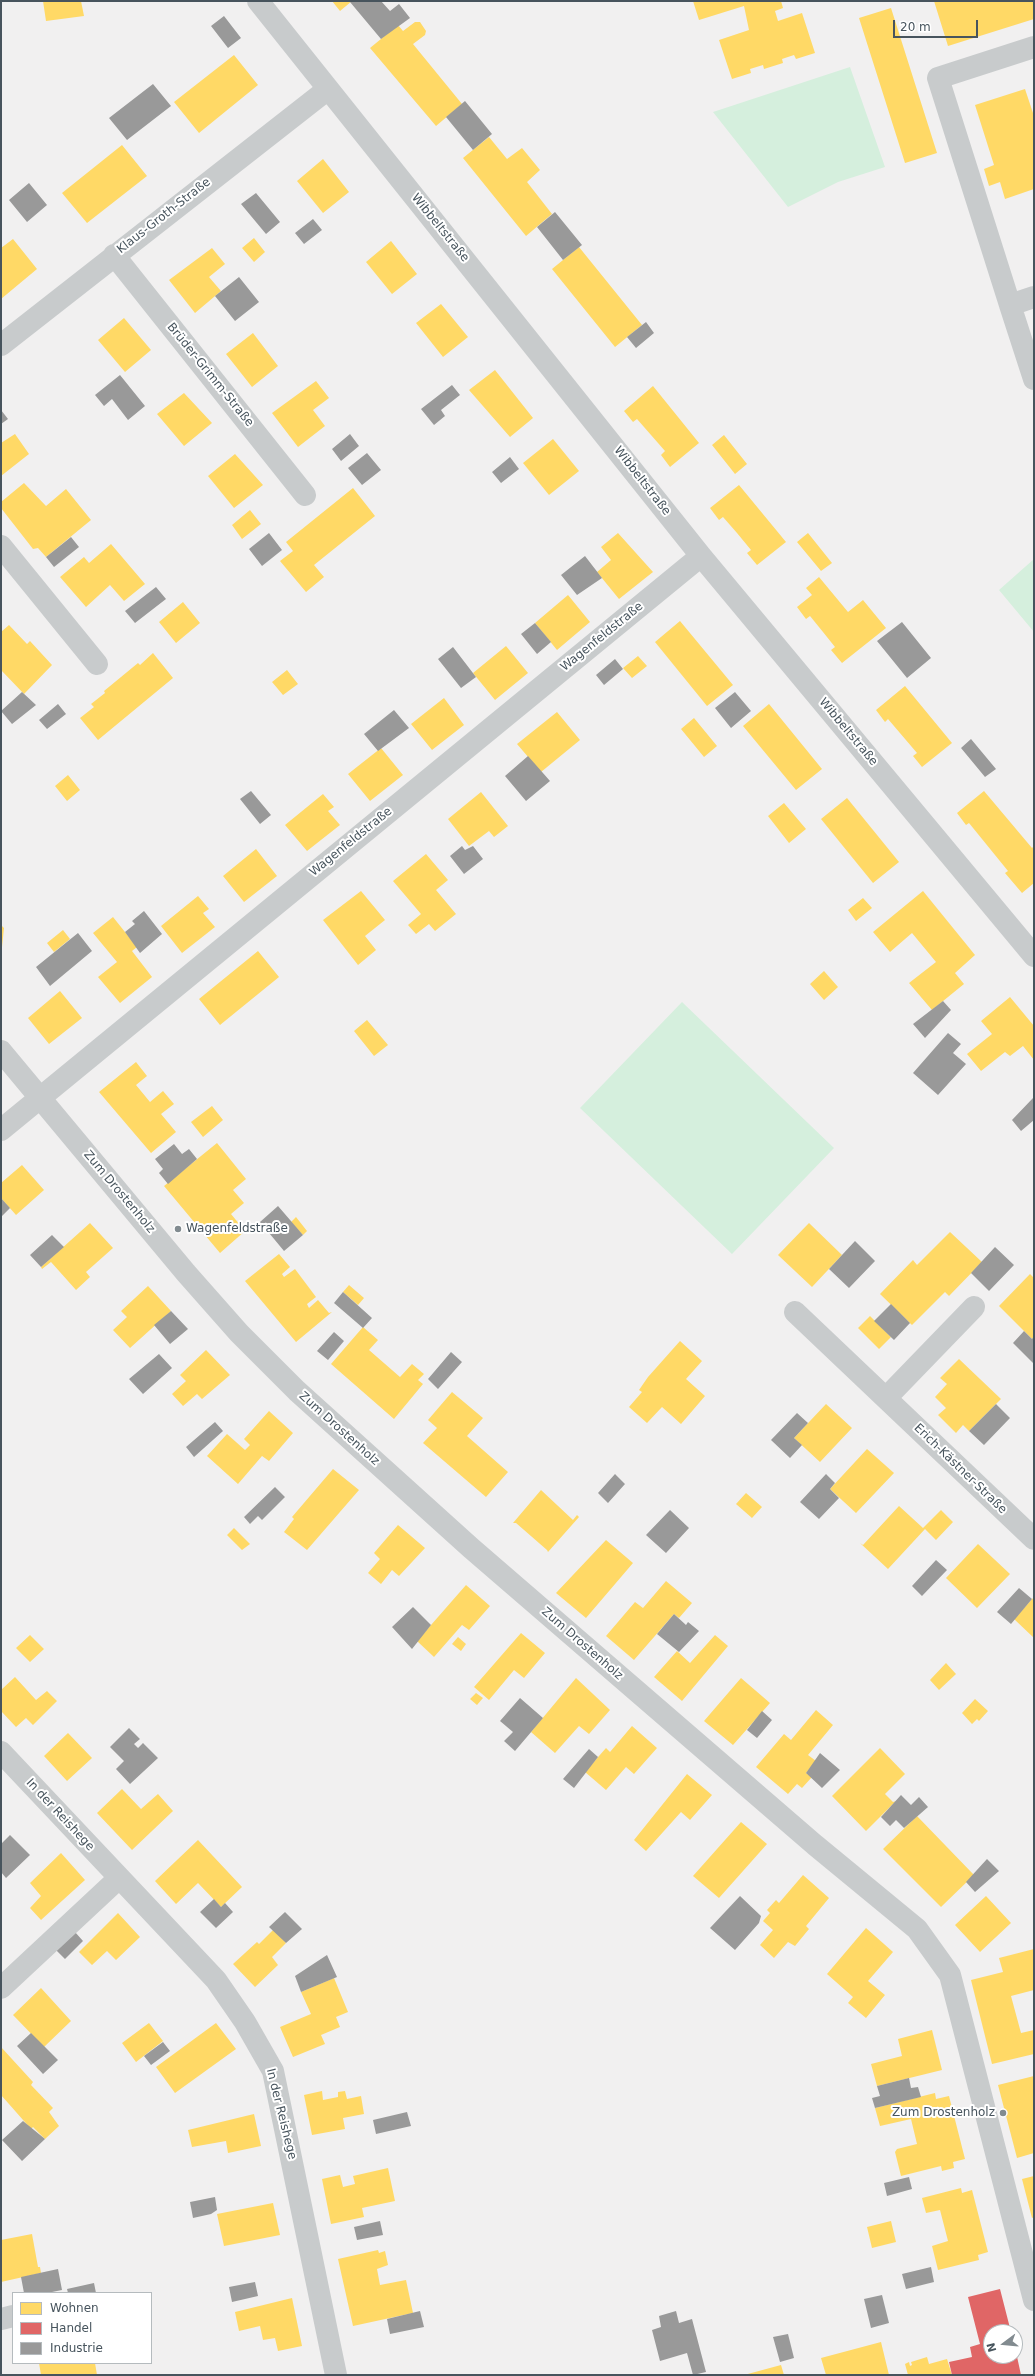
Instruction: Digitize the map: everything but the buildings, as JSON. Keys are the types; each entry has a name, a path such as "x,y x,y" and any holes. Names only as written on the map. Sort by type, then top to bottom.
{"street":[{"name":"Wibbeltstraße","path":"258,1 701,556 1034,956"},
{"path":"1034,47 938,78 1034,379"},
{"name":"Klaus-Groth-Straße","path":"1,345 114,255 328,89"},
{"name":"Brüder-Grimm-Straße","path":"114,255 305,495"},
{"path":"1010,305 1034,297"},
{"path":"1,546 97,664"},
{"name":"Wagenfeldstraße","path":"1,1130 701,556"},
{"name":"Zum Drostenholz","path":"1,1051 186,1273 239,1333 298,1391 471,1548 803,1834 917,1929 950,1975 1034,2300"},
{"path":"886,1398 974,1307"},
{"name":"Erich-Kästner-Straße","path":"796,1312 1034,1539"},
{"name":"In der Reishege","path":"1,1752 216,1980 245,2022 273,2071 336,2375"},
{"path":"1,1988 119,1878"},
{"path":"1,2319 12,2316"}],"green space":[{"path":"850,67 885,167 838,182 788,207 713,112"},
{"path":"1034,559 1034,632 999,590"},
{"path":"682,1002 834,1148 732,1254 580,1108"}],"place":[{"name":"Wagenfeldstraße","path":"178,1229"},
{"name":"Zum Drostenholz","path":"1003,2113"}]}
